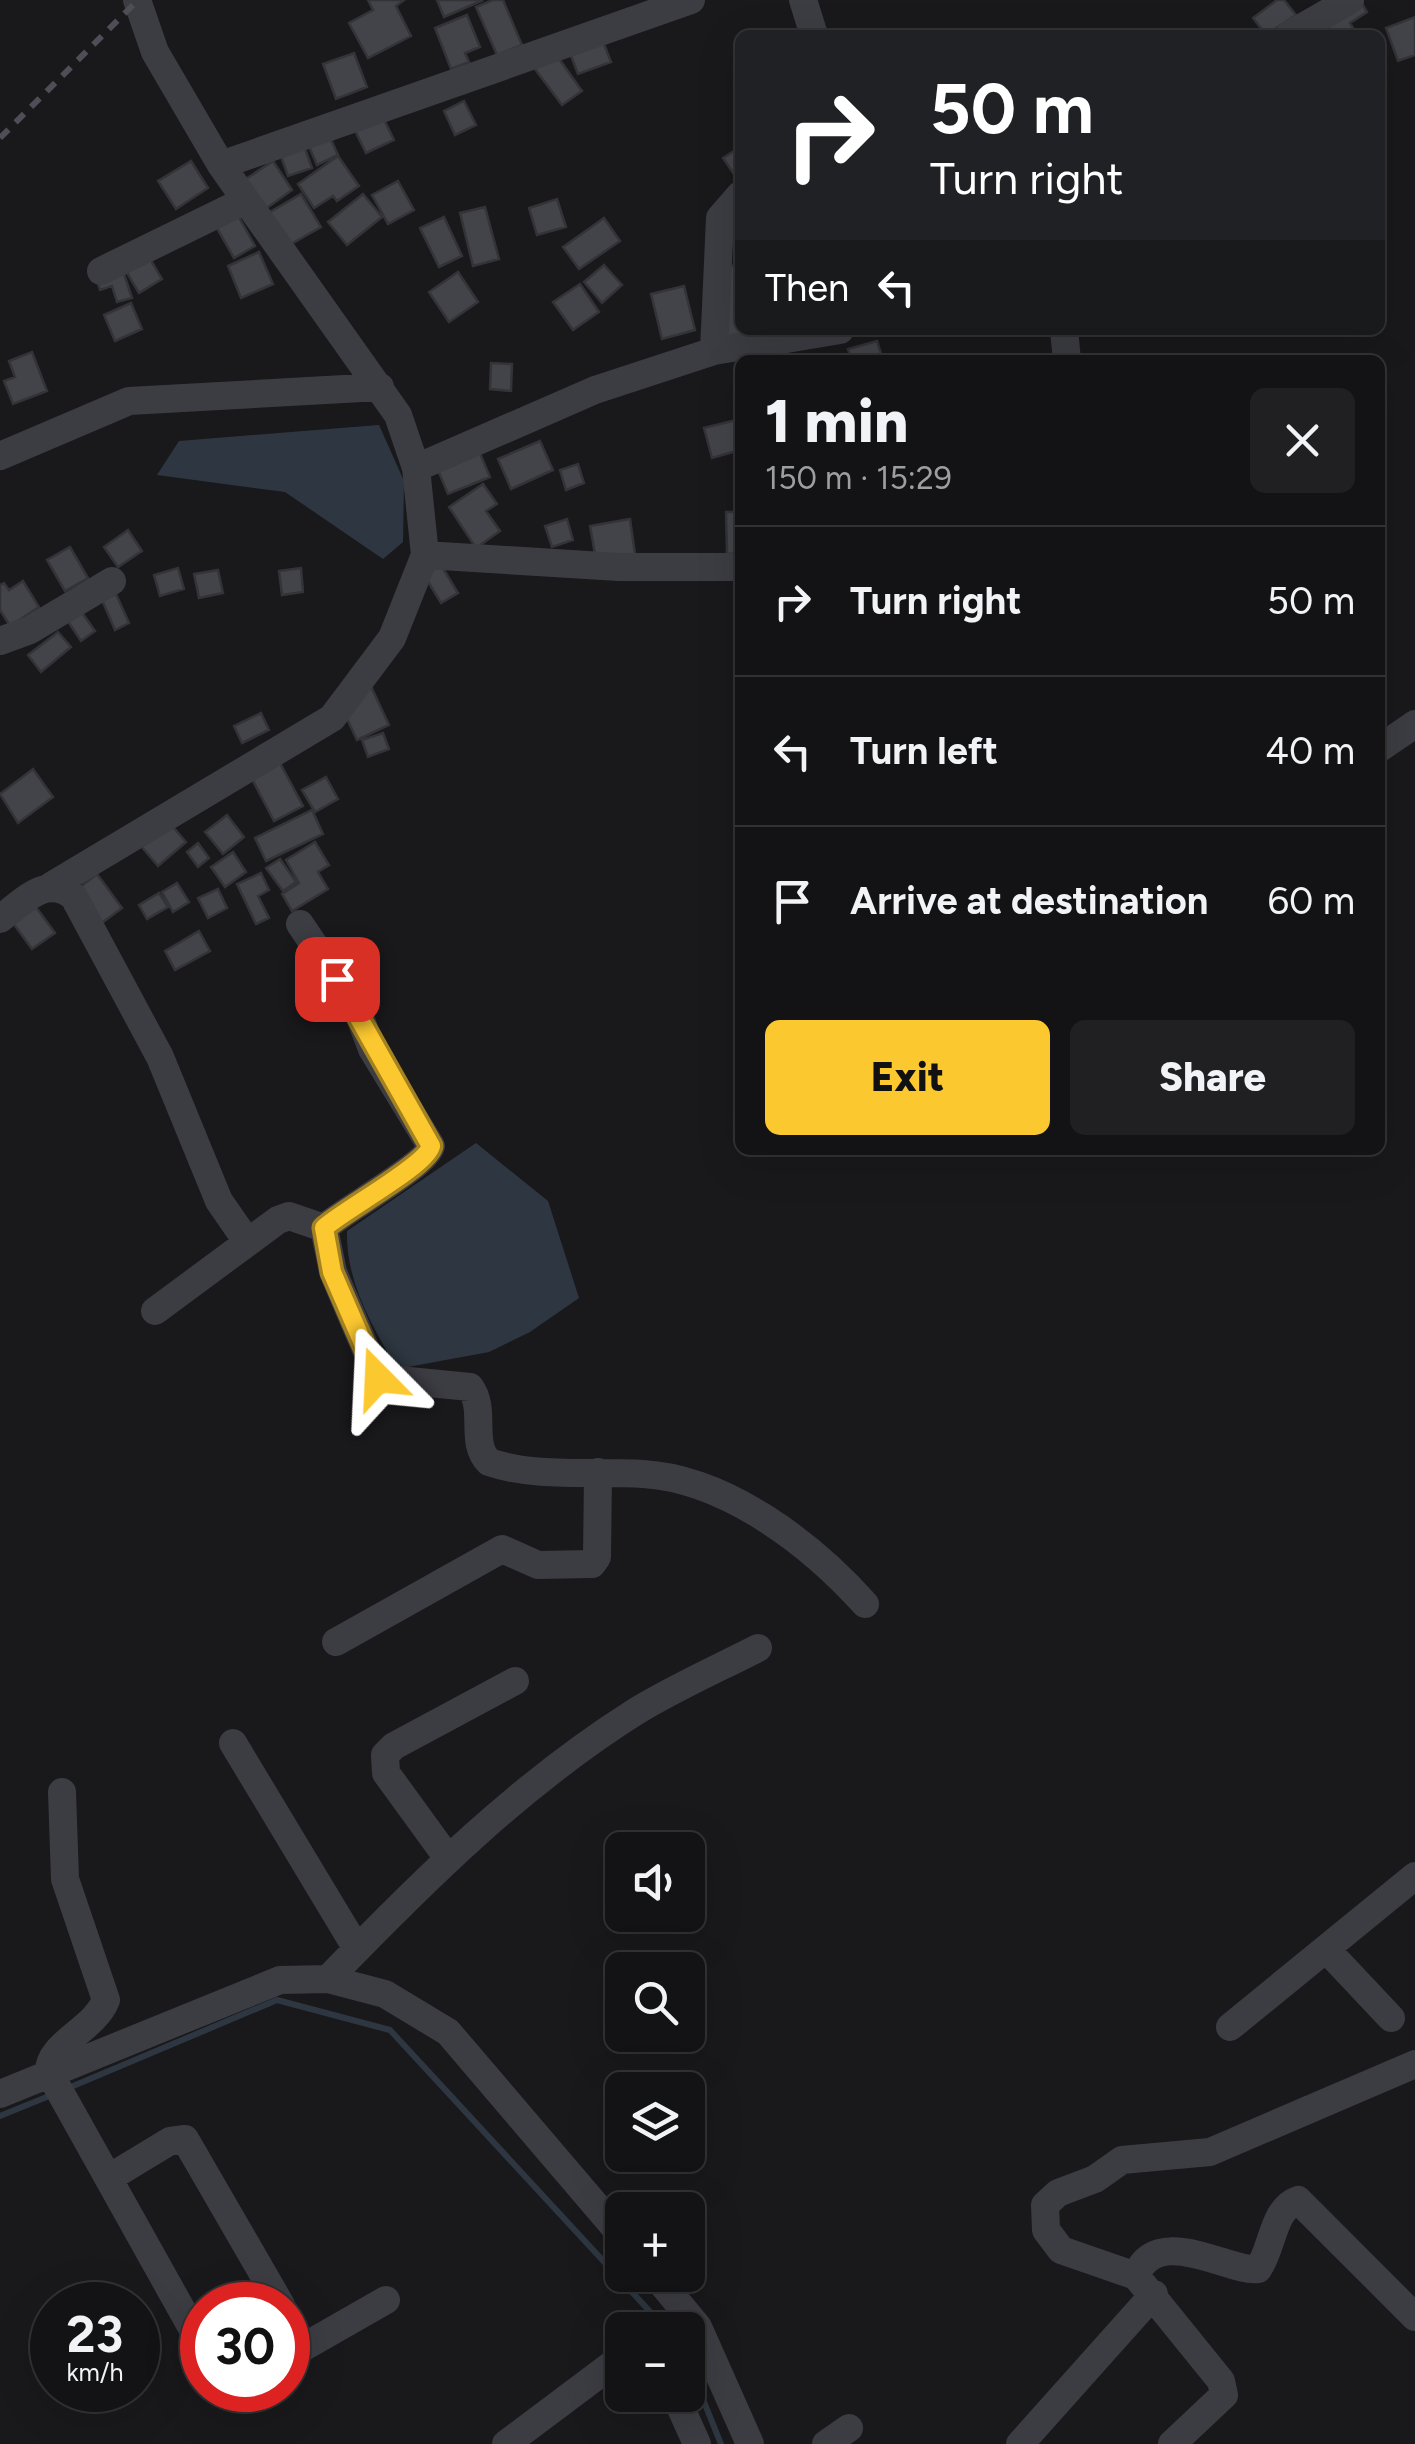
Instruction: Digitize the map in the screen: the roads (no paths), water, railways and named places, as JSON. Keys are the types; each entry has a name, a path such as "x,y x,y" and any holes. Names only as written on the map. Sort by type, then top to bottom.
{"street":[{"path":"0,919 332,718 392,638 425,554 416,468 398,416 221,165 155,52 137,0"},
{"path":"221,165 691,0"},
{"path":"803,0 812,30"},
{"path":"1298,30 1350,0"},
{"path":"101,271 244,201"},
{"path":"714,350 720,218 735,201"},
{"path":"416,468 596,390 714,350 808,335"},
{"path":"0,456 129,401 380,387"},
{"path":"425,554 619,567 735,567"},
{"path":"0,642 112,581"},
{"path":"1385,745 1415,724"},
{"path":"51,886 62,886 74,896 160,1057 219,1202 246,1240"},
{"path":"300,924 356,1007 372,1048 431,1146 426,1158 358,1200 324,1228"},
{"path":"155,1311 246,1240 286,1216 324,1228"},
{"path":"324,1228 332,1272 378,1378 470,1387 478,1401 479,1448 489,1462 668,1476 707,1488 814,1554 865,1604"},
{"path":"336,1642 502,1549 538,1564 592,1564 597,1557 598,1472"},
{"path":"328,1979 447,1857 538,1779 638,1710 758,1648"},
{"path":"447,1857 386,1772 385,1756 394,1746 515,1682"},
{"path":"233,1743 358,1949"},
{"path":"62,1792 65,1880 106,2000 86,2029 56,2050 56,2084 180,2307"},
{"path":"1230,2027 1415,1876"},
{"path":"1326,1948 1391,2018"},
{"path":"0,2094 56,2084 280,1980 328,1979 384,1994 448,2032 605,2216"},
{"path":"1145,2285 1062,2250 1046,2230 1045,2205 1058,2193 1095,2179 1122,2160 1210,2152 1414,2066"},
{"path":"108,2178 170,2141 185,2139 268,2282"},
{"path":"1172,2444 1218,2403 1225,2388 1145,2285 1140,2266 1156,2256 1194,2252 1248,2271 1258,2269 1282,2214 1288,2204 1298,2200 1415,2317"},
{"path":"1020,2444 1145,2285"},
{"path":"669,2292 698,2328 750,2444"},
{"path":"310,2343 386,2300"},
{"path":"506,2444 605,2370"},
{"path":"682,2412 696,2444"}],"waterway":[{"path":"66,2089 277,2000 390,2030 650,2312"},
{"path":"0,2116 54,2094"},
{"path":"705,2404 721,2444"}],"railway":[{"path":"0,138 138,0"}]}
